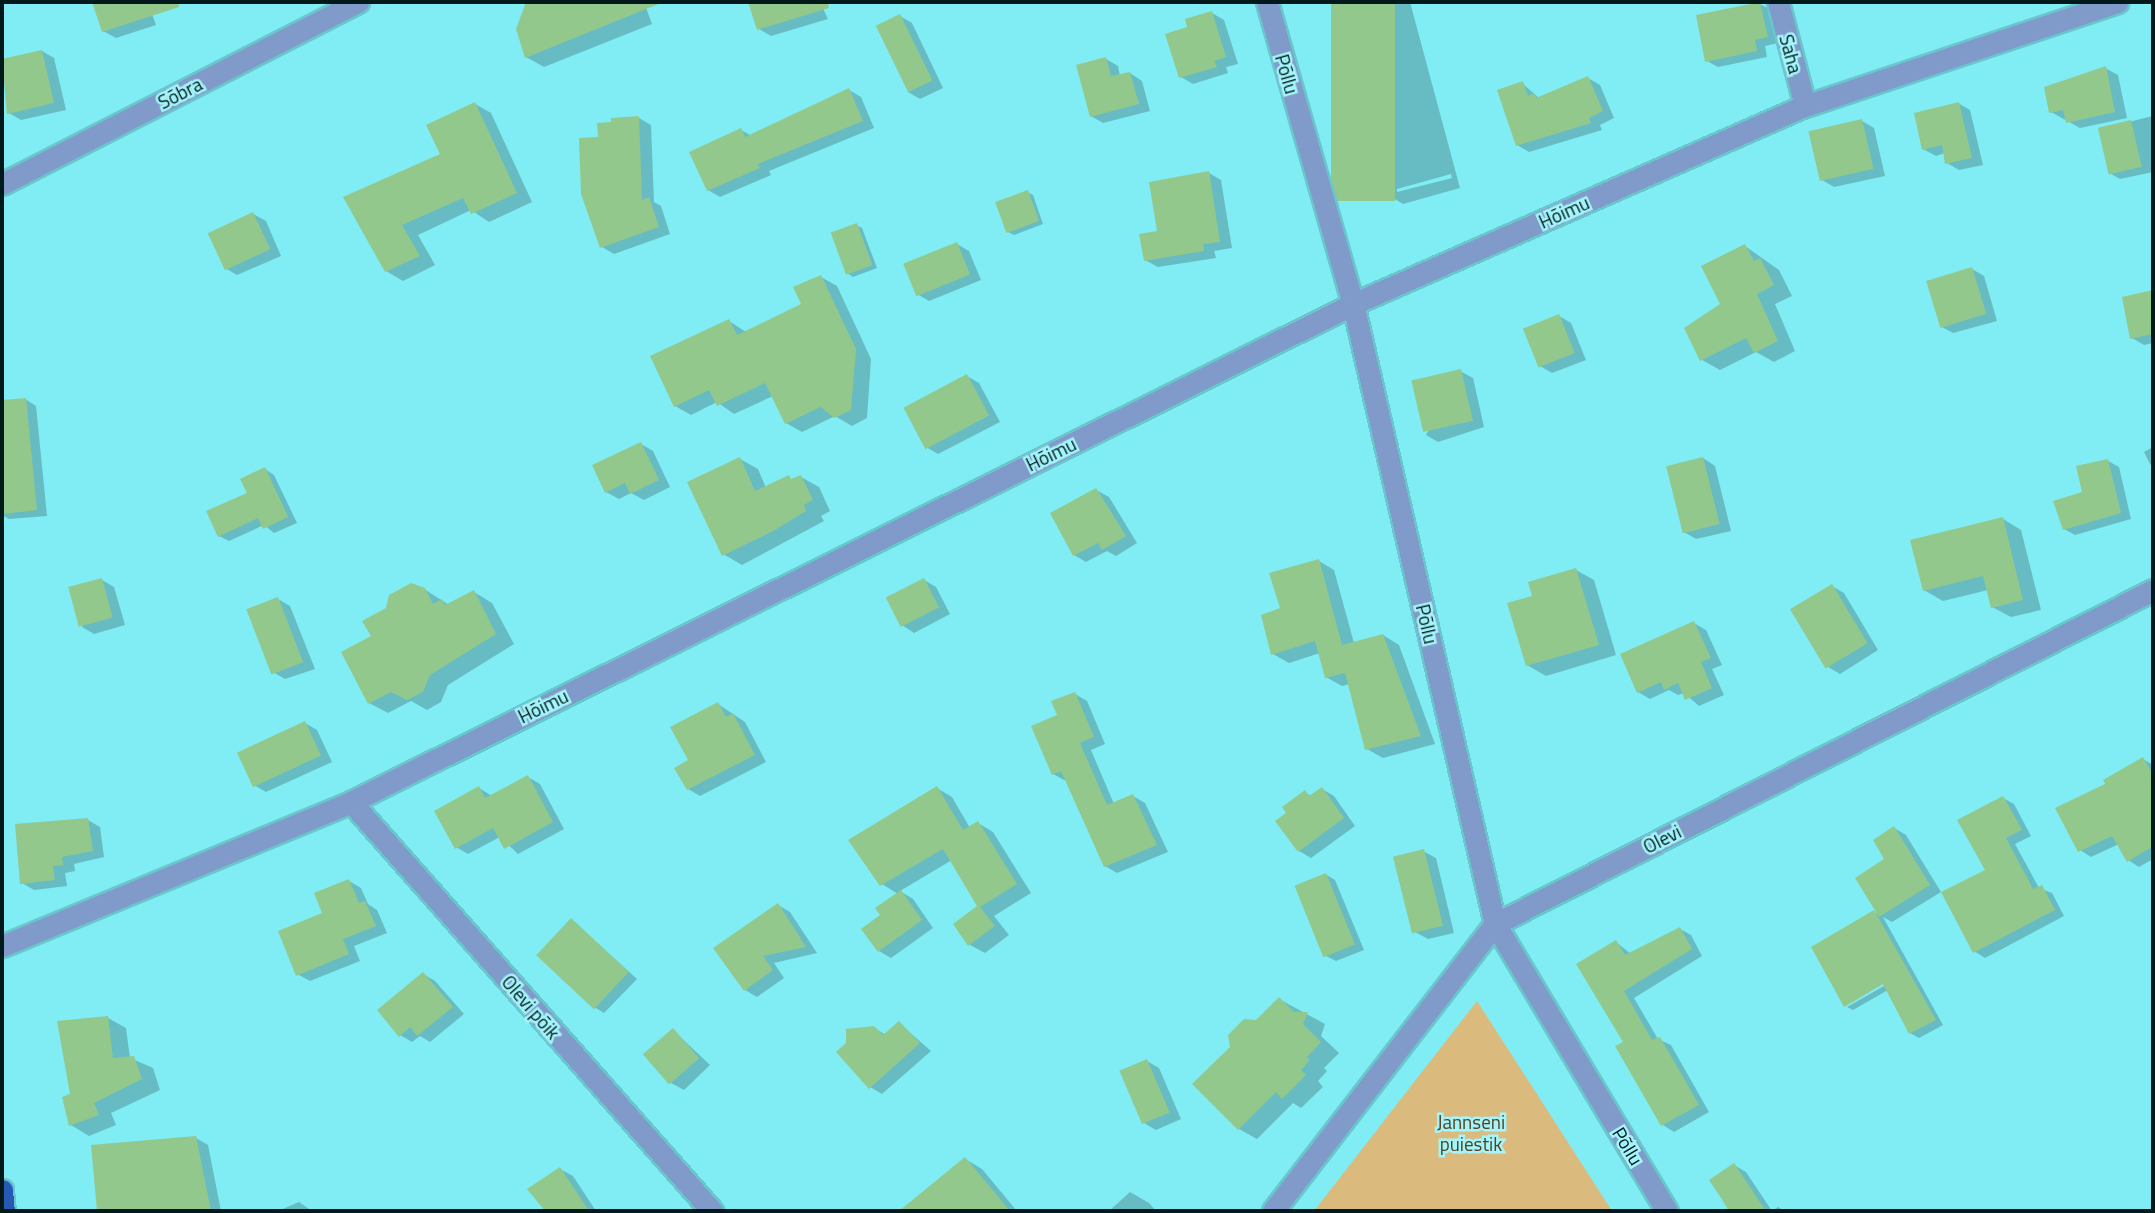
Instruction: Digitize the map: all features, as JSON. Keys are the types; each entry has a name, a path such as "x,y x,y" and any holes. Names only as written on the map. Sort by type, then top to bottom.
{"highway":[{"path":"2,1190 4,1211"}],"street":[{"name":"Sõbra","path":"2,184 358,2"},
{"name":"Põllu","path":"1267,2 1353,304 1495,924 1667,1211"},
{"name":"Saha","path":"1778,2 1805,106"},
{"name":"Hõimu","path":"2,946 351,802 1353,304 1805,106 2117,2"},
{"name":"Olevi","path":"1273,1211 1495,924 2153,590"},
{"name":"Olevi põik","path":"351,802 712,1211"}],"green space":[{"name":"Jannseni puiestik","path":"1477,1001 1612,1211 1314,1211"}],"building":[{"path":"92,2 178,2 179,7 102,32"},
{"path":"526,2 661,3 525,58 516,29"},
{"path":"748,2 828,2 829,8 757,30"},
{"path":"1331,2 1395,2 1395,201 1331,201"},
{"path":"1760,2 1768,37 1755,40 1757,51 1705,62 1696,15"},
{"path":"1212,11 1226,57 1214,61 1217,67 1179,78 1165,34 1187,27 1185,19"},
{"path":"900,14 932,81 908,92 876,26"},
{"path":"42,50 54,103 7,114 2,59"},
{"path":"1106,57 1111,76 1130,72 1139,104 1090,117 1076,65"},
{"path":"2106,66 2115,112 2066,123 2063,110 2049,113 2044,87"},
{"path":"1588,76 1603,111 1589,118 1591,123 1516,146 1497,90 1523,81 1528,96 1534,93 1536,98"},
{"path":"849,88 863,121 758,164 760,168 707,191 689,152 741,128 745,137"},
{"path":"475,102 517,193 471,214 463,198 402,225 420,256 385,272 343,197 440,154 426,125"},
{"path":"1959,102 1972,158 1945,164 1942,145 1922,150 1914,113"},
{"path":"639,116 642,200 649,197 659,227 600,248 581,194 579,138 598,137 597,123 611,122 611,118"},
{"path":"1862,119 1873,169 1820,181 1808,131"},
{"path":"2131,120 2142,167 2109,174 2098,128"},
{"path":"1209,171 1220,242 1203,244 1204,251 1144,261 1139,234 1157,231 1149,182"},
{"path":"1028,190 1039,221 1006,233 995,202"},
{"path":"253,212 270,249 225,270 208,233"},
{"path":"857,223 872,265 846,275 831,233"},
{"path":"957,242 970,274 916,296 903,264"},
{"path":"1745,244 1754,261 1760,258 1774,285 1757,294 1778,341 1754,353 1746,338 1700,361 1684,328 1720,304 1701,266"},
{"path":"1972,267 1986,314 1940,328 1926,281"},
{"path":"821,275 856,349 851,410 834,418 821,407 785,424 765,383 717,406 709,390 674,407 650,356 729,319 737,335 801,304 793,287"},
{"path":"2153,290 2153,334 2130,339 2122,297"},
{"path":"1559,314 1575,353 1539,368 1523,329"},
{"path":"1461,369 1473,421 1423,432 1411,380"},
{"path":"967,374 989,415 925,449 903,408"},
{"path":"26,398 37,510 2,514 2,400"},
{"path":"641,442 659,480 630,494 625,483 605,493 592,465"},
{"path":"740,457 755,491 789,475 791,479 801,475 813,500 804,505 806,511 775,530 722,556 687,482"},
{"path":"1703,457 1720,524 1683,533 1666,466"},
{"path":"2108,459 2121,513 2063,530 2053,501 2082,492 2076,466"},
{"path":"265,467 288,517 263,529 258,518 218,537 206,511 247,493 240,479"},
{"path":"1096,488 1126,536 1102,550 1098,543 1073,556 1050,513"},
{"path":"2003,517 2023,600 1991,608 1983,576 1923,591 1910,540"},
{"path":"1319,559 1342,645 1383,634 1421,736 1365,750 1345,673 1325,678 1315,641 1271,655 1261,615 1280,608 1269,573"},
{"path":"1576,568 1599,645 1526,666 1507,603 1532,596 1528,582"},
{"path":"102,578 113,618 79,627 68,587"},
{"path":"924,578 939,607 901,627 886,598"},
{"path":"411,583 425,588 433,604 442,599 445,605 474,590 496,634 430,675 423,692 407,700 391,692 368,704 341,652 371,636 362,621 386,608 389,595"},
{"path":"1832,584 1868,643 1826,668 1790,609"},
{"path":"278,597 303,662 271,675 246,609"},
{"path":"1694,621 1711,658 1701,662 1712,688 1685,700 1678,683 1664,690 1661,682 1637,693 1620,654"},
{"path":"1075,692 1094,737 1080,743 1107,805 1133,794 1157,845 1104,867 1061,771 1052,775 1031,726 1057,715 1051,701"},
{"path":"718,702 726,717 733,713 755,755 687,790 674,768 688,760 670,727"},
{"path":"305,721 321,755 253,787 237,753"},
{"path":"2143,757 2153,775 2153,846 2127,862 2112,836 2078,852 2055,808 2105,784 2103,780"},
{"path":"528,775 553,822 504,849 493,828 455,849 434,811 479,786 485,798"},
{"path":"937,786 963,830 978,821 1017,884 980,907 995,926 968,946 953,924 977,906 943,849 880,886 848,840"},
{"path":"1322,787 1344,818 1298,852 1275,821 1286,813 1282,807 1305,790 1309,796"},
{"path":"2003,796 2022,830 2006,838 2033,889 2042,885 2055,910 1973,953 1941,892 1985,870 1957,820"},
{"path":"88,818 93,851 62,857 63,865 53,866 55,880 20,884 15,824"},
{"path":"1894,826 1930,885 1879,917 1855,878 1884,859 1873,840"},
{"path":"1424,849 1443,926 1412,933 1393,857"},
{"path":"1326,873 1355,944 1323,957 1294,886"},
{"path":"349,879 359,903 365,901 376,926 343,939 349,954 296,976 278,931 322,913 314,893"},
{"path":"901,890 922,920 878,952 861,929 880,915 875,908"},
{"path":"778,903 806,947 763,956 773,970 744,991 713,948"},
{"path":"1874,910 1936,1020 1909,1034 1883,984 1844,1007 1811,947"},
{"path":"571,918 629,972 594,1009 536,955"},
{"path":"1680,927 1692,949 1624,991 1652,1040 1660,1037 1699,1105 1661,1126 1615,1046 1623,1042 1576,964 1616,940 1625,955"},
{"path":"423,972 453,1007 417,1036 410,1027 399,1037 377,1010"},
{"path":"1279,997 1294,1012 1308,1012 1303,1024 1321,1042 1307,1057 1310,1060 1301,1070 1306,1075 1282,1099 1276,1092 1238,1130 1192,1084 1230,1047 1228,1035 1244,1019 1256,1020"},
{"path":"108,1016 113,1058 134,1056 142,1079 94,1103 99,1115 69,1126 62,1097 70,1094 57,1021"},
{"path":"899,1021 920,1043 869,1089 836,1052 846,1043 846,1029 874,1026 883,1035"},
{"path":"673,1028 699,1058 669,1084 643,1054"},
{"path":"1147,1059 1170,1112 1142,1124 1119,1071"},
{"path":"196,1136 211,1211 97,1211 91,1145"},
{"path":"965,1157 1010,1211 899,1211"},
{"path":"1734,1163 1766,1211 1729,1211 1709,1180"},
{"path":"560,1167 589,1211 545,1211 527,1189"}]}
